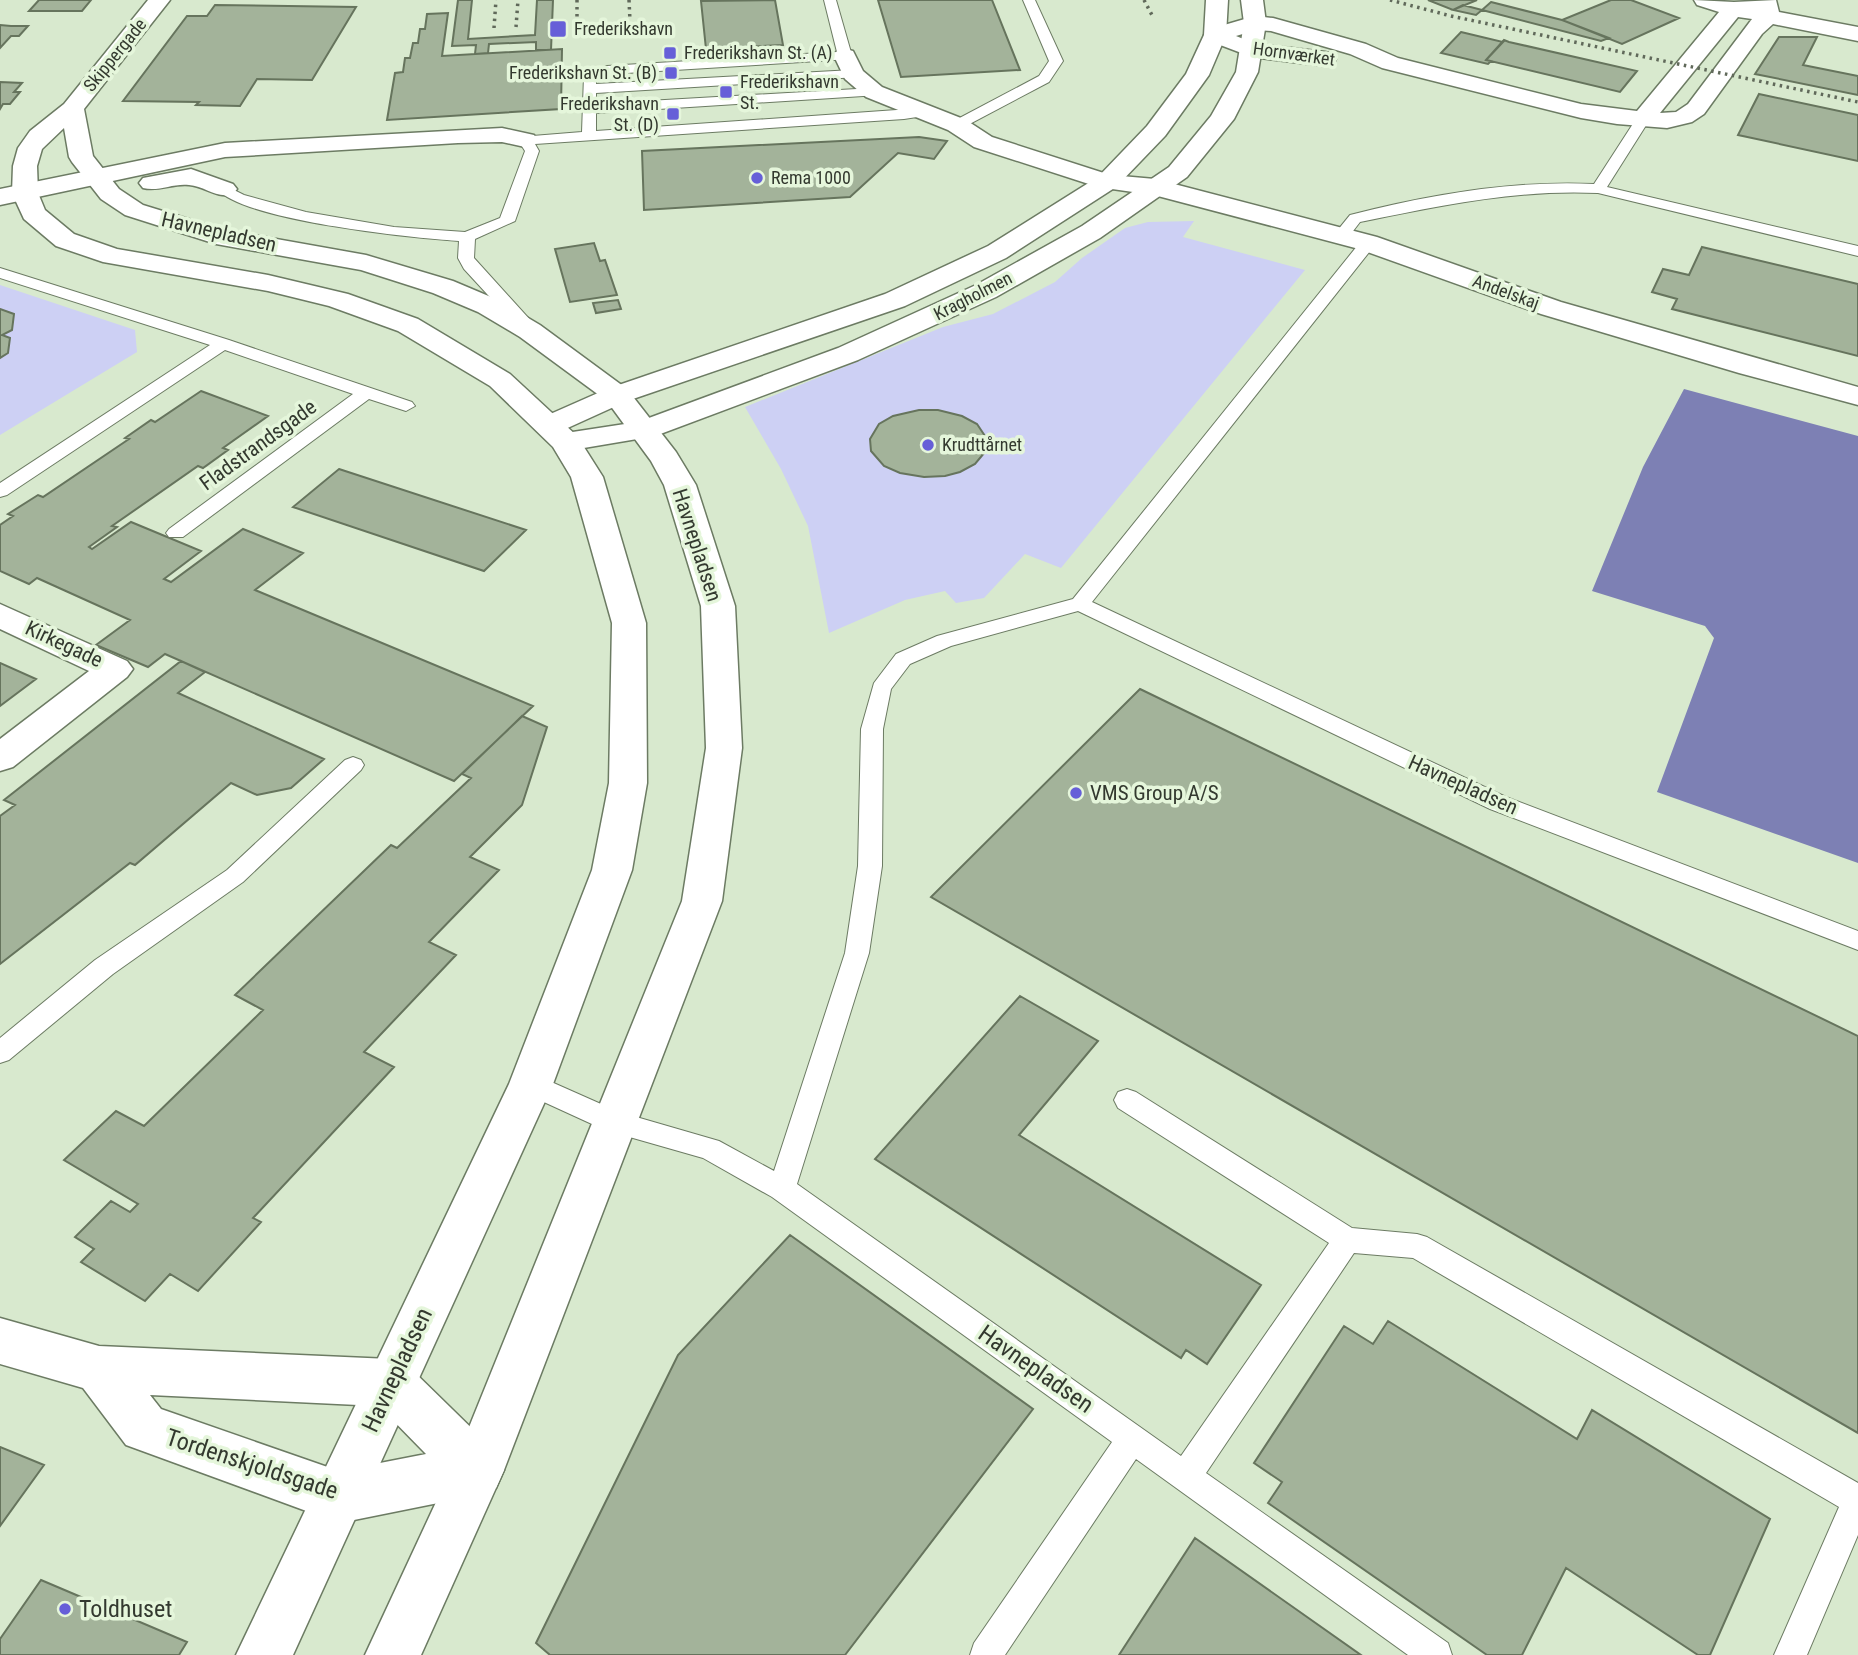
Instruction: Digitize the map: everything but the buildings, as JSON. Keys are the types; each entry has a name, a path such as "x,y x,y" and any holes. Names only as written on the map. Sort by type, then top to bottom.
{"street":[{"name":"Skippergade","path":"19,201 30,148 38,136 72,109 159,0"},
{"name":"Kragholmen","path":"558,434 617,395 895,300 997,252 1115,172 1156,131 1192,84 1215,35 1217,0"},
{"path":"1705,0 1733,9 1765,4 1858,19"},
{"name":"Hornværket","path":"1215,35 1252,50 1390,64 1581,111 1667,121 1684,117 1696,109 1754,29 1765,4"},
{"path":"1765,4 1858,34"},
{"path":"1643,119 1733,9"},
{"name":"Kragholmen","path":"558,434 644,430 835,359 925,321 1091,232 1178,172 1222,119 1247,72 1252,50 1253,12"},
{"name":"Hornværket","path":"1215,35 1253,12 1285,27 1358,49 1390,64"},
{"name":"Andelskaj","path":"849,65 874,92 957,125 983,142 1115,172 1155,187 1368,243 1551,308 1749,367 1858,396"},
{"name":"Skippergade","path":"72,109 81,157 103,186"},
{"path":"0,220 19,201 103,186 225,150 458,136 502,135 525,140"},
{"name":"Havnepladsen","path":"103,186 191,177 224,189"},
{"name":"Havnepladsen","path":"103,186 134,210 216,236 317,252 409,275 488,306 530,331 617,395 644,430 680,485 718,606 724,748 702,901 478,1470 393,1655"},
{"name":"Havnepladsen","path":"19,201 65,240 112,256 268,283 326,297 408,325 500,380 558,434 587,477 629,623 628,783 612,870 530,1084 264,1655"},
{"name":"Kirkegade","path":"0,615 115,668 0,758"},
{"path":"0,1340 99,1369 390,1383 478,1470"},
{"name":"Tordenskjoldsgade","path":"99,1369 145,1428 339,1497 478,1470"}],"lane":[{"path":"589,134 589,89 849,65 830,0"},
{"path":"957,125 1044,79 1056,61 1029,0"},
{"path":"589,109 874,92"},
{"path":"224,189 240,198 305,216 394,232 467,237 506,221 532,151 525,140 925,112"},
{"path":"1598,188 1643,119"},
{"path":"1341,236 1356,218 1525,188 1570,186 1598,188 1858,251"},
{"path":"467,237 466,258 470,266 530,331"},
{"path":"782,1189 858,953 870,866 872,729 881,688 904,659 944,641 1080,604 1368,243"},
{"name":"Fladstrandsgade","path":"0,273 406,406"},
{"path":"0,491 223,344"},
{"name":"Fladstrandsgade","path":"176,533 366,393"},
{"name":"Havnepladsen","path":"1080,604 1498,803 1858,941"},
{"path":"0,1053 104,967 235,876 353,765"},
{"name":"Havnepladsen","path":"530,1084 614,1122 710,1149 782,1189 1436,1655"},
{"path":"1127,1100 1347,1240 1417,1245 1857,1500 1790,1655"},
{"path":"1186,1475 1347,1240"},
{"path":"986,1655 1132,1438"}],"shaded area":[{"path":"1194,221 1183,237 1305,270 1061,568 1025,554 984,598 956,603 945,591 905,600 829,633 808,526 781,469 745,407 943,327 993,314 1055,282 1082,258 1125,228 1148,222"},
{"path":"0,285 135,330 137,352 0,435"},
{"path":"1684,389 1858,436 1858,863 1657,792 1714,638 1705,626 1592,591 1643,467"}],"railway":[{"path":"494,28 496,0"},
{"path":"516,27 518,0"},
{"path":"577,0 577,25"},
{"path":"629,0 630,21"},
{"path":"1144,0 1153,17"},
{"path":"1390,0 1451,16 1858,102"}],"place":[{"name":"Frederikshavn","path":"558,29"},
{"name":"Frederikshavn St. (A)","path":"670,53"},
{"name":"Frederikshavn St. (B)","path":"671,73"},
{"name":"Frederikshavn St.","path":"726,92"},
{"name":"Frederikshavn St. (D)","path":"673,114"},
{"name":"Rema 1000","path":"757,178"},
{"name":"Krudttårnet","path":"928,445"},
{"name":"VMS Group A/S","path":"1076,793"},
{"name":"Toldhuset","path":"65,1609"}]}
